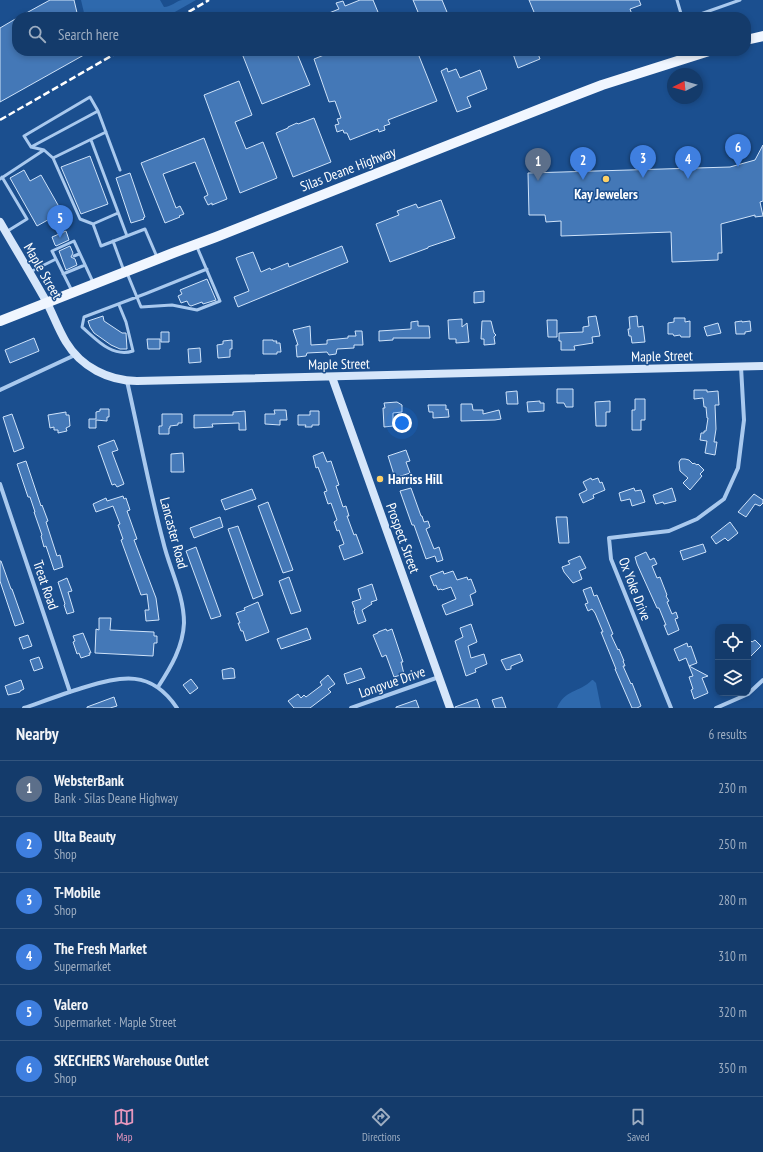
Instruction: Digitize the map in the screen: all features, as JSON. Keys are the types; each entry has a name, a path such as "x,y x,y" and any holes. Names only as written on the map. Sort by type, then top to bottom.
{"main road":[{"path":"751,39 763,36"},
{"name":"Silas Deane Highway","path":"0,321 602,85 683,56"},
{"name":"Maple Street","path":"0,222 47,303 66,342 75,355 88,366 104,375 127,381 763,366"},
{"name":"Prospect Street","path":"332,377 450,708"}],"street":[{"path":"0,390 75,355"},
{"name":"Ox Yoke Drive","path":"671,708 611,559 609,538 669,531 697,519 724,499 738,468 744,420 741,367"},
{"name":"Lancaster Road","path":"127,381 163,542 180,593 183,612 183,631 178,651 158,687"},
{"name":"Treat Road","path":"0,484 70,692"},
{"name":"Longvue Drive","path":"351,708 439,676"},
{"path":"24,708 70,692 116,679 126,678 144,681 158,687 172,700 177,708"},
{"path":"716,708 748,694 763,680"}],"lane":[{"path":"677,0 681,12"},
{"path":"706,12 739,0"},
{"path":"118,213 93,224 80,219 53,158 44,150 31,147 24,136 90,97 98,111 120,170"},
{"path":"31,147 98,111"},
{"path":"53,158 106,132"},
{"path":"91,140 127,236"},
{"path":"6,232 27,219 1,178 44,150"},
{"path":"93,224 101,246 145,230 158,259"},
{"path":"73,292 52,251 74,241 94,284"},
{"path":"113,241 141,307 172,305 197,310 220,301 196,244"},
{"path":"74,256 80,254"},
{"path":"29,272 56,259"},
{"path":"58,263 62,261"},
{"path":"63,274 85,265"},
{"path":"119,305 126,322 133,351 125,353 104,347 82,327 84,317 137,298 207,269"}],"shaded area":[{"path":"81,0 160,0 164,7 182,0 196,0 175,12 84,12"},
{"path":"592,680 596,683 601,708 557,708 564,697"}],"building":[{"path":"50,0 74,0 77,12 28,12"},
{"path":"360,0 373,0 378,12 332,12 339,9 336,3 343,1 345,6"},
{"path":"413,0 442,0 447,12 418,12"},
{"path":"529,0 639,0 641,5 630,9 631,12 534,12"},
{"path":"12,21 12,56 82,56 0,102 0,28"},
{"path":"243,56 298,56 310,85 262,104"},
{"path":"322,56 419,56 437,101 388,120 390,124 384,126 385,130 379,132 378,129 350,140 347,133 344,133 343,130 337,132 335,125 339,124 337,119 341,118 335,101 329,102 314,59"},
{"path":"514,56 539,56 540,59 518,68"},
{"path":"447,68 448,72 456,69 460,78 480,70 487,89 467,97 471,107 457,112 441,71"},
{"path":"239,81 252,115 235,122 246,149 263,142 277,178 240,193 204,95"},
{"path":"314,118 331,162 293,177 276,133 297,123 298,124"},
{"path":"204,138 227,199 212,205 212,203 208,205 204,197 208,195 195,162 163,174 176,208 180,206 184,214 165,223 141,163"},
{"path":"763,145 763,201 760,202 763,216 755,217 755,215 721,224 722,253 718,253 718,260 672,262 671,232 561,236 561,221 546,222 545,215 529,215 528,173 730,167 755,160"},
{"path":"90,156 108,204 81,214 61,167"},
{"path":"24,170 30,181 41,175 62,212 37,226 10,178"},
{"path":"130,173 145,217 143,218 144,219 131,223 116,178"},
{"path":"441,200 455,238 390,262 376,224 399,215 397,211 416,204 418,208"},
{"path":"66,231 69,240 56,246 52,237"},
{"path":"70,246 73,253 71,257 75,259 77,265 66,270 59,251"},
{"path":"342,246 348,262 238,307 234,297 249,291 236,258 253,252 261,272 270,268 271,270 288,263 289,267"},
{"path":"207,279 216,300 203,304 202,302 191,306 187,301 181,303 178,296 182,294 180,290"},
{"path":"484,291 484,302 474,303 474,292"},
{"path":"103,316 104,321 122,333 126,333 127,349 120,349 111,345 94,333 88,321"},
{"path":"596,316 600,336 592,337 593,343 574,346 575,350 561,350 559,333 583,332 583,327 589,326 588,317"},
{"path":"637,316 638,327 643,326 645,342 632,343 628,329 630,329 629,317"},
{"path":"674,318 685,318 685,322 690,321 690,337 681,337 680,335 674,336 673,334 668,334 668,323 674,322"},
{"path":"462,319 462,327 467,323 469,342 456,343 456,339 449,339 448,320"},
{"path":"547,320 557,320 557,337 548,337"},
{"path":"418,321 418,326 429,326 430,338 393,338 393,340 379,341 379,331 411,329 411,322"},
{"path":"482,321 491,321 494,333 496,335 494,337 495,344 484,345 484,339 481,339"},
{"path":"750,321 751,331 745,332 745,334 736,334 735,322"},
{"path":"718,323 721,333 707,336 704,327"},
{"path":"310,326 311,345 327,344 327,340 356,336 355,331 362,331 363,345 354,345 354,348 337,349 336,354 329,355 327,352 307,353 306,356 297,357 296,345 298,345 293,330"},
{"path":"161,332 169,332 169,342 161,342"},
{"path":"34,338 39,351 10,363 5,350"},
{"path":"147,339 160,339 160,349 148,349"},
{"path":"232,340 230,357 218,358 217,345 223,344 223,341"},
{"path":"263,340 273,340 277,341 276,343 280,343 281,352 277,352 277,354 263,354"},
{"path":"200,348 201,362 189,363 188,349"},
{"path":"557,389 573,389 573,407 566,407 564,403 557,403"},
{"path":"694,390 707,390 707,392 718,391 719,405 715,405 716,429 714,442 717,442 715,455 705,453 707,441 700,440 701,433 706,431 708,418 706,407 704,407 703,398 694,399"},
{"path":"517,391 518,404 507,404 506,392"},
{"path":"635,399 645,399 645,420 641,420 641,430 632,430 632,410 635,410"},
{"path":"540,401 540,403 544,403 544,411 528,412 527,402"},
{"path":"610,401 610,412 606,412 606,426 596,426 595,402"},
{"path":"397,402 402,405 402,412 393,413 393,426 384,427 384,403"},
{"path":"461,404 472,404 473,410 483,410 483,414 499,410 501,419 461,421"},
{"path":"428,405 446,405 446,410 448,409 449,417 433,418 433,412 429,412"},
{"path":"100,409 109,409 109,417 107,417 107,421 96,420 96,428 89,428 89,419 96,419 96,412 100,411"},
{"path":"274,410 286,410 287,420 280,420 280,425 265,424 265,414 275,414"},
{"path":"245,411 246,430 239,430 239,423 212,424 213,427 194,428 194,415 233,415 233,412"},
{"path":"310,411 319,411 319,425 305,427 306,425 298,425 298,415 310,415"},
{"path":"66,412 66,415 69,415 70,426 66,428 67,431 58,433 58,430 54,430 54,427 50,428 48,415"},
{"path":"12,414 24,448 14,452 3,417"},
{"path":"162,414 182,414 182,423 170,426 169,434 159,434 159,426 162,426"},
{"path":"114,440 118,450 112,452 124,484 117,487 115,484 112,485 98,446"},
{"path":"406,450 410,461 406,462 410,473 395,478 388,456"},
{"path":"323,452 327,462 331,461 339,485 336,486 343,507 346,506 349,516 347,516 363,553 344,560 339,546 344,544 339,530 337,531 334,522 337,520 331,503 328,504 324,492 327,491 318,467 316,468 313,456"},
{"path":"183,453 184,472 171,472 171,454"},
{"path":"681,459 689,460 693,464 698,464 704,470 700,474 702,476 690,490 683,483 688,478 680,471 679,462"},
{"path":"26,461 41,506 42,505 48,521 46,522 57,556 60,555 63,567 54,570 46,546 44,547 35,512 30,497 28,497 17,464"},
{"path":"591,478 592,480 598,478 600,483 602,482 605,490 593,495 594,498 583,503 579,494 587,490 583,482"},
{"path":"411,488 424,522 428,521 430,527 426,529 434,549 439,547 443,560 437,562 435,556 426,559 400,491"},
{"path":"634,488 635,491 641,490 645,502 632,506 630,499 621,501 619,493"},
{"path":"672,488 676,501 656,504 653,495"},
{"path":"252,489 256,499 225,510 221,500"},
{"path":"754,494 763,500 763,503 760,506 755,504 746,517 738,512"},
{"path":"123,496 124,499 126,498 130,510 127,511 137,539 134,540 156,598 159,620 146,621 145,610 149,610 147,594 141,595 121,540 123,539 118,525 120,524 113,506 96,512 93,504 106,498 107,501"},
{"path":"268,502 293,570 283,573 258,506"},
{"path":"220,517 223,527 194,538 190,528"},
{"path":"556,517 567,517 569,543 559,543"},
{"path":"730,522 738,533 728,541 725,538 716,544 711,537"},
{"path":"238,526 263,595 253,599 228,529"},
{"path":"703,544 706,552 683,560 680,551"},
{"path":"196,547 221,616 211,619 186,551"},
{"path":"646,552 650,560 654,558 657,564 652,566 657,578 660,577 672,614 676,612 678,618 675,619 679,630 668,635 664,625 666,625 659,608 657,608 635,557"},
{"path":"580,556 586,568 579,571 582,579 573,583 562,567 570,564 568,561"},
{"path":"0,561 24,623 15,626 0,581"},
{"path":"443,571 444,574 453,571 457,580 467,577 468,580 471,579 476,592 470,595 473,605 446,615 442,605 456,599 451,587 438,590 436,585 434,586 430,576"},
{"path":"289,577 301,611 291,614 279,581"},
{"path":"67,578 72,591 68,592 74,612 67,614 58,582"},
{"path":"372,584 377,600 371,602 372,604 362,610 366,621 358,624 352,602 361,599 358,589"},
{"path":"591,587 594,596 597,595 613,634 611,635 624,661 625,666 623,666 631,684 632,683 641,706 637,708 632,708 615,669 595,613 592,609 588,611 585,604 588,603 583,590"},
{"path":"258,602 269,632 246,641 243,631 241,631 238,623 240,623 236,613 245,610 244,608"},
{"path":"99,618 111,618 110,630 154,632 154,636 157,636 157,643 154,643 153,656 95,653 96,629 99,630"},
{"path":"471,624 477,642 468,646 471,658 484,654 487,664 475,669 476,672 466,676 455,641 463,637 460,628"},
{"path":"307,628 311,639 281,649 277,639"},
{"path":"386,629 387,631 392,629 403,662 401,662 404,674 394,677 386,655 382,657 373,635"},
{"path":"83,633 91,653 89,653 90,655 81,658 79,653 77,654 73,642 75,641 73,636"},
{"path":"28,635 32,646 23,649 19,638"},
{"path":"755,640 761,646 751,656 751,641 752,642"},
{"path":"687,643 688,647 691,646 697,663 689,666 686,658 679,661 674,649"},
{"path":"520,654 523,661 511,666 511,669 506,670 501,660"},
{"path":"39,657 43,668 34,671 30,660"},
{"path":"689,666 708,676 702,678 708,693 694,699 691,690 693,689 689,677 693,676"},
{"path":"231,668 234,669 235,678 223,679 222,670"},
{"path":"361,668 365,678 347,684 344,674"},
{"path":"328,675 335,684 328,689 331,692 310,708 294,708 288,701 298,694 301,698 304,695 306,697 322,685 320,682"},
{"path":"191,679 198,688 190,694 183,685"},
{"path":"21,680 24,689 20,692 8,695 5,686"},
{"path":"114,697 117,706 110,708 87,708 87,707"},
{"path":"502,697 506,708 495,708 492,700"},
{"path":"477,699 480,708 455,708 455,707"},
{"path":"416,700 419,708 396,708 396,707"}],"railway":[{"path":"189,12 209,0"},
{"path":"0,120 111,56"}],"place":[{"name":"SKECHERS Warehouse Outlet","path":"738,167"},
{"name":"T-Mobile","path":"643,178"},
{"name":"Kay Jewelers","path":"606,179"},
{"name":"The Fresh Market","path":"688,179"},
{"name":"Ulta Beauty","path":"583,180"},
{"name":"WebsterBank","path":"538,181"},
{"name":"Valero","path":"60,238"},
{"name":"Harriss Hill","path":"380,479"}]}
